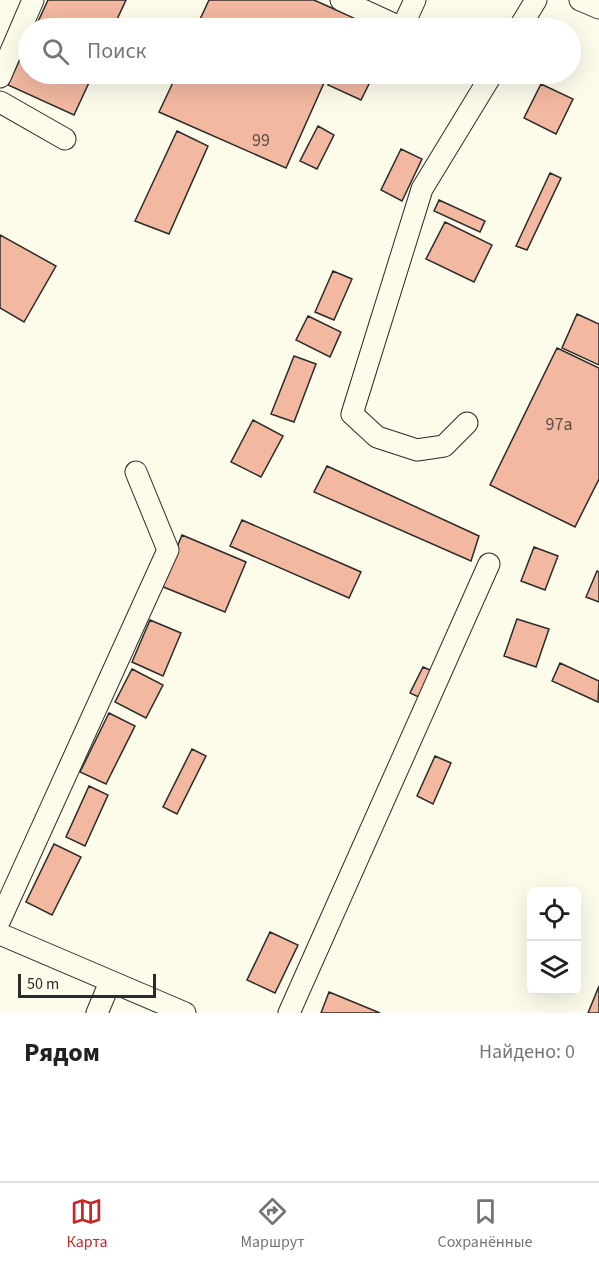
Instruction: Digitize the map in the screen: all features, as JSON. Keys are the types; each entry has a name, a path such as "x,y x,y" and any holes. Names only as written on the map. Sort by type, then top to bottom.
{"street":[{"path":"25,18 33,0"},
{"path":"341,0 380,18"},
{"path":"407,18 415,0"},
{"path":"525,18 536,0"},
{"path":"580,0 599,8"},
{"path":"0,76 18,35"},
{"path":"467,423 444,446 417,450 377,437 352,414 422,189 486,84"},
{"path":"0,102 64,140"},
{"path":"0,921 168,550 136,472"},
{"path":"289,1013 489,564"},
{"path":"0,934 185,1013"},
{"path":"97,1013 110,982"}],"building":[{"path":"48,0 126,0 118,18 40,18"},
{"path":"209,0 314,0 352,17 352,18 201,18"},
{"path":"18,64 18,84 88,84 74,115 8,85"},
{"path":"172,84 324,84 286,168 159,112"},
{"path":"328,84 369,84 361,100"},
{"path":"541,84 573,99 556,134 524,118"},
{"path":"318,126 334,135 317,169 300,161"},
{"path":"177,131 208,146 169,234 135,221"},
{"path":"401,149 422,159 402,201 381,190"},
{"path":"550,173 561,178 527,250 516,246"},
{"path":"439,200 485,221 480,232 434,211"},
{"path":"445,222 492,245 474,282 426,259"},
{"path":"0,235 56,266 24,322 0,308"},
{"path":"333,271 352,279 334,320 315,312"},
{"path":"577,314 599,324 599,365 562,348"},
{"path":"308,316 341,332 330,357 296,340"},
{"path":"557,348 599,368 599,479 575,527 490,485"},
{"path":"294,356 316,364 294,422 271,414"},
{"path":"253,420 283,436 261,477 231,462"},
{"path":"327,466 479,536 471,561 314,492"},
{"path":"242,520 361,572 349,598 230,546"},
{"path":"182,535 246,562 225,612 161,586"},
{"path":"534,547 558,556 545,590 521,581"},
{"path":"597,571 599,572 599,602 586,597"},
{"path":"517,619 549,629 536,667 504,656"},
{"path":"150,620 181,633 163,676 132,662"},
{"path":"560,663 599,681 598,702 552,681"},
{"path":"423,667 437,673 425,700 410,693"},
{"path":"132,669 163,685 146,718 115,702"},
{"path":"109,713 135,726 106,784 80,772"},
{"path":"192,749 206,756 177,814 163,807"},
{"path":"435,756 451,763 433,804 417,796"},
{"path":"89,786 108,795 85,846 66,837"},
{"path":"54,844 81,857 52,915 26,902"},
{"path":"270,932 298,945 275,993 247,980"},
{"path":"599,986 599,1013 588,1013"},
{"path":"329,992 380,1013 321,1013"}]}
